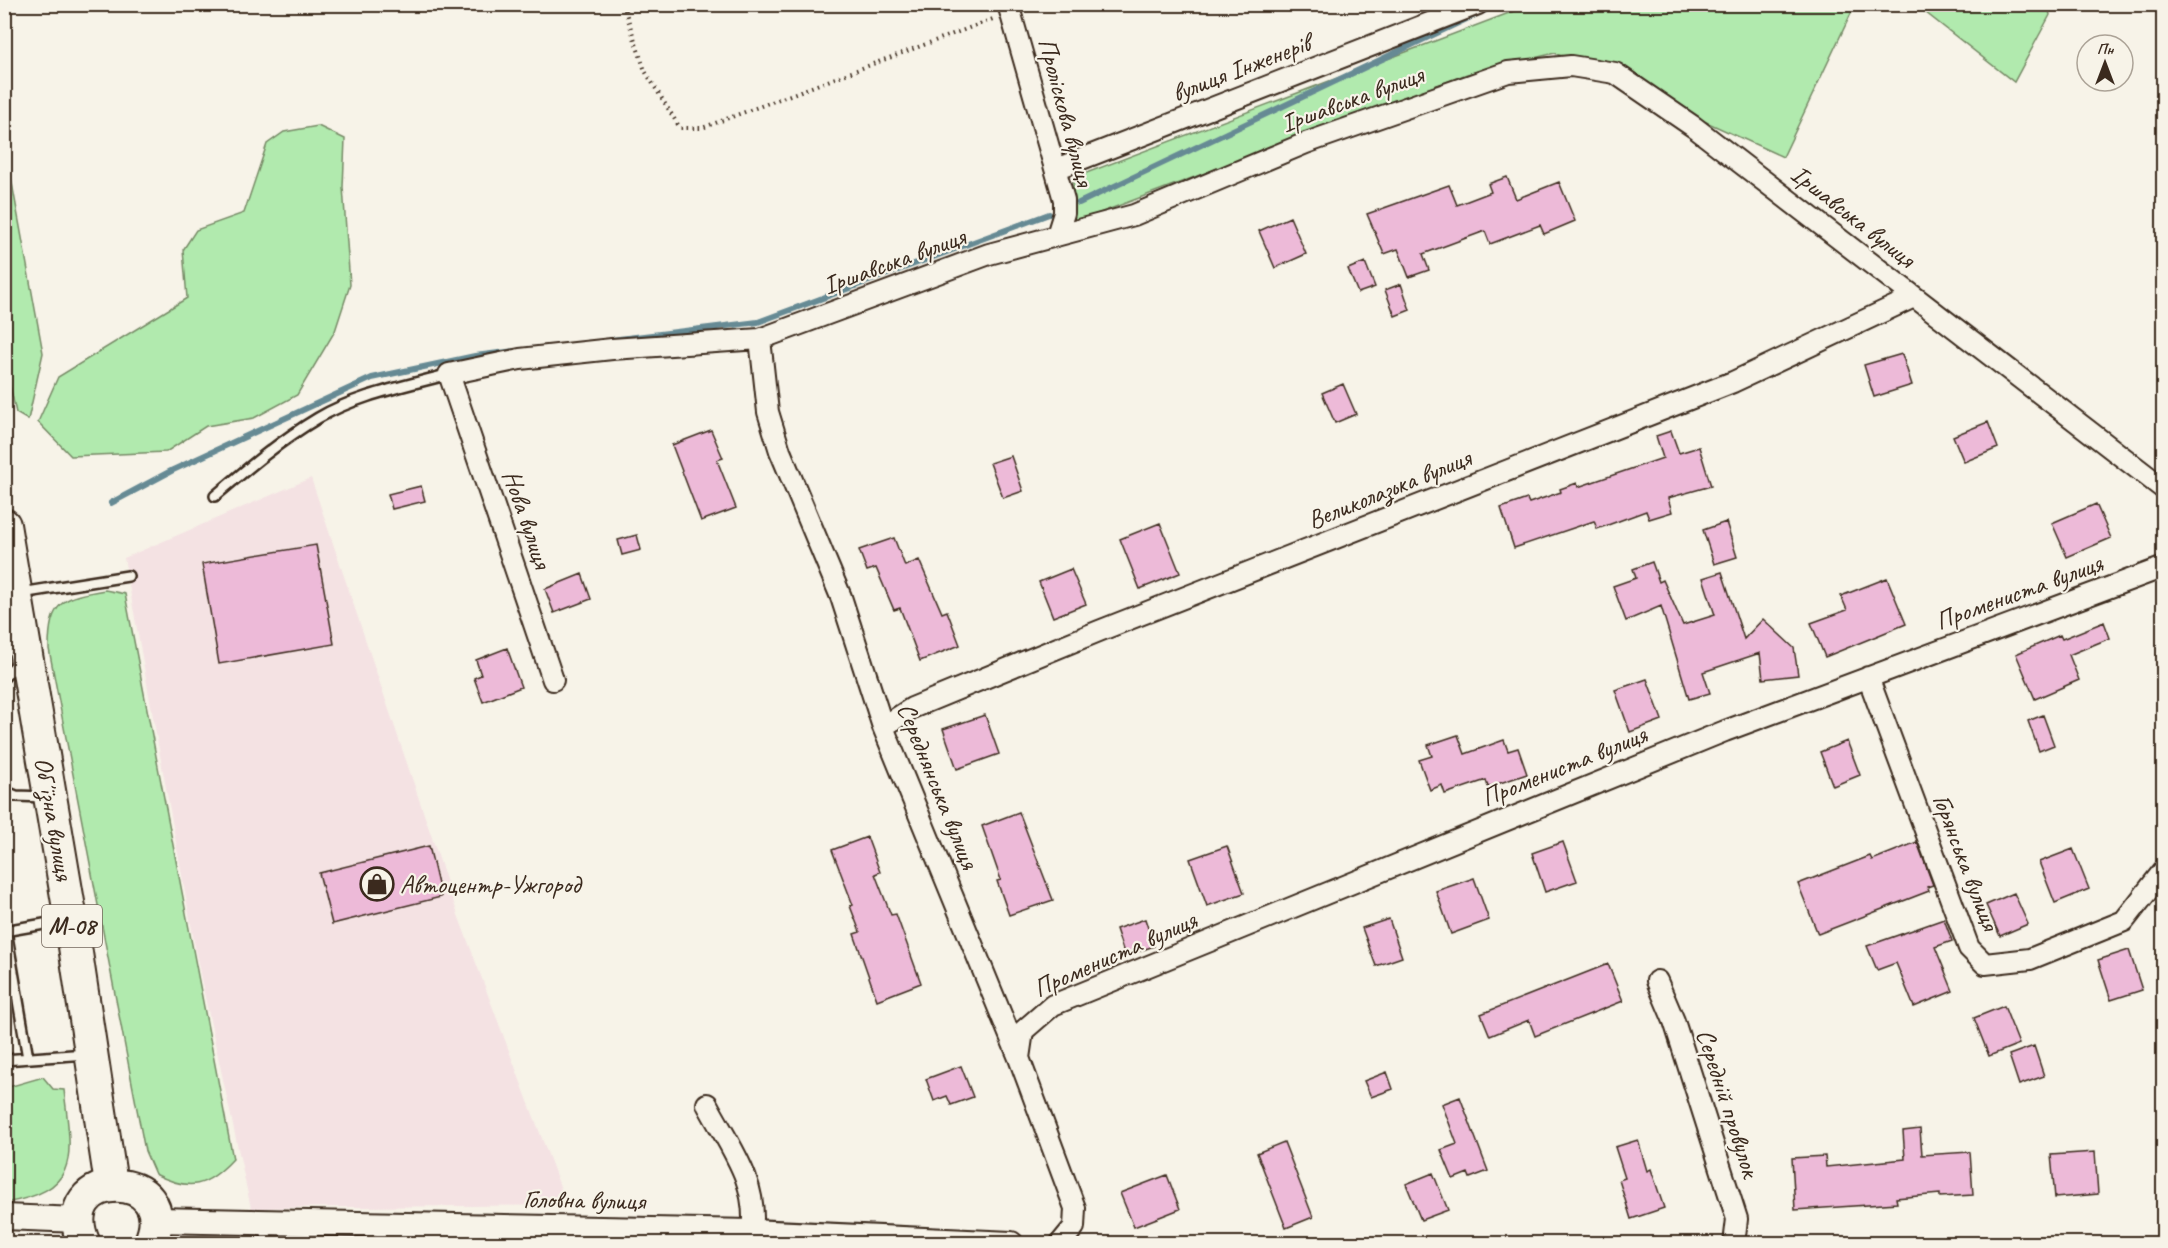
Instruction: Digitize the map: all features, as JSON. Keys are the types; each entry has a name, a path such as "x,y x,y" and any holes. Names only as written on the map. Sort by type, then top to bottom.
{"highway":[{"name":"Обʼїзна вулиця","path":"4,525 93,1054 111,1184"},
{"path":"81,1232 81,1207 89,1196 111,1184 124,1185 141,1193 153,1208 153,1232"}],"street":[{"name":"вулиця Інженерів","path":"1056,170 1478,4"},
{"name":"Проліскова вулиця","path":"1009,8 1056,170 1064,213 1057,235"},
{"name":"Іршавська вулиця","path":"449,374 520,359 612,349 760,339 989,254 1134,215 1306,143 1508,72 1571,66 1615,73 1694,128 2163,489"},
{"name":"Великолазька вулиця","path":"883,727 912,708 1099,631 1733,382 1886,313 1914,297"},
{"name":"Середнянська вулиця","path":"760,339 768,412 780,451 841,597 883,727 1019,1058 1075,1208 1074,1227 1060,1244"},
{"name":"Нова вулиця","path":"449,374 553,680"},
{"name":"Промениста вулиця","path":"1019,1058 1023,1031 1053,1005 1569,793 1868,677 2163,567"},
{"name":"Горянська вулиця","path":"1868,677 1969,948 1985,964 2030,958 2124,921 2163,870"},
{"name":"Середній провулок","path":"1657,981 1674,1021 1737,1219 1734,1244"},
{"path":"707,1104 747,1175 755,1213 752,1232"},
{"path":"4,1217 81,1232"},
{"name":"Головна вулиця","path":"153,1232 752,1232 1011,1244"}],"lane":[{"path":"214,496 267,452 319,417 367,398 449,374"},
{"path":"16,594 128,576"},
{"path":"4,677 26,655"},
{"path":"4,791 16,796 50,798"},
{"path":"28,1058 5,931 71,920"},
{"path":"4,1060 93,1054"}],"path":[{"path":"623,4 645,71 680,128 702,128 1009,8"}],"shaded area":[{"path":"311,478 458,915 567,1205 251,1208 200,974 124,558"}],"green space":[{"path":"1530,5 1855,5 1783,157 1555,53 1467,74 1073,223 1073,178"},
{"path":"1916,5 2048,5 2050,15 2014,82"},
{"path":"318,126 345,139 343,187 350,285 335,331 297,395 254,418 206,426 166,452 71,456 38,422 58,377 187,298 183,250 196,230 244,213 267,144 284,132"},
{"path":"4,139 43,353 28,420 16,413 4,358"},
{"path":"105,590 125,594 233,1159 215,1176 197,1184 178,1183 155,1174 145,1151 49,649 52,621 61,605 68,599"},
{"path":"43,1077 53,1089 64,1090 69,1133 66,1166 60,1178 48,1189 30,1197 5,1203 5,1088"}],"building":[{"path":"1507,177 1516,199 1559,182 1575,221 1544,234 1540,225 1490,244 1485,231 1423,254 1429,270 1409,277 1398,249 1384,254 1367,214 1449,185 1457,205 1491,192 1488,184"},
{"path":"1290,217 1306,254 1275,268 1259,231"},
{"path":"1365,262 1375,287 1358,293 1348,269"},
{"path":"1401,284 1410,310 1395,316 1385,290"},
{"path":"1902,354 1912,385 1874,397 1864,365"},
{"path":"1343,384 1356,414 1335,423 1322,393"},
{"path":"1988,422 1998,448 1964,462 1953,436"},
{"path":"711,430 723,458 717,460 736,508 701,521 672,445"},
{"path":"1671,431 1679,453 1699,447 1711,486 1668,498 1672,512 1649,519 1646,511 1597,529 1594,521 1514,548 1501,508 1527,499 1529,503 1561,492 1560,489 1577,483 1578,487 1663,458 1656,436"},
{"path":"1011,456 1023,491 1003,498 990,463"},
{"path":"421,486 425,501 392,509 388,494"},
{"path":"2096,504 2111,538 2067,557 2052,523"},
{"path":"1726,522 1737,557 1714,564 1703,530"},
{"path":"1160,523 1180,573 1140,589 1120,539"},
{"path":"637,535 641,550 622,555 618,540"},
{"path":"894,538 905,566 919,560 942,613 947,611 960,645 920,661 900,608 894,610 876,568 867,571 859,550"},
{"path":"316,545 334,644 219,664 202,564"},
{"path":"1652,562 1659,582 1663,580 1683,625 1715,615 1703,578 1722,572 1744,639 1763,619 1794,648 1798,675 1763,679 1760,653 1703,672 1710,693 1689,699 1661,606 1626,621 1613,586 1636,578 1633,569"},
{"path":"1071,569 1086,604 1053,617 1039,582"},
{"path":"582,574 591,599 554,613 545,589"},
{"path":"1887,578 1906,624 1825,657 1811,623 1847,610 1841,596"},
{"path":"2104,622 2110,638 2069,655 2079,680 2035,699 2016,654 2060,635 2062,639"},
{"path":"507,648 521,687 483,702 474,678 481,675 476,660"},
{"path":"1647,679 1662,720 1630,732 1615,690"},
{"path":"985,715 999,754 957,769 943,729"},
{"path":"2043,715 2054,745 2039,751 2028,721"},
{"path":"1458,735 1465,754 1504,740 1508,751 1518,748 1527,774 1488,787 1486,780 1445,794 1442,785 1430,790 1419,760 1432,756 1428,745"},
{"path":"1847,741 1860,775 1833,786 1820,752"},
{"path":"1019,812 1053,900 1009,915 997,881 1001,880 982,826"},
{"path":"867,837 880,872 875,874 891,915 896,914 921,983 877,1000 854,934 860,932 850,906 853,905 832,850"},
{"path":"1563,842 1577,881 1545,892 1532,853"},
{"path":"1917,842 1933,885 1927,887 1929,891 1818,934 1798,884 1870,856 1872,860"},
{"path":"429,846 441,897 332,924 319,873"},
{"path":"1227,846 1244,893 1207,906 1190,859"},
{"path":"2073,849 2089,889 2055,903 2039,862"},
{"path":"1474,878 1489,920 1451,934 1436,891"},
{"path":"2014,893 2028,924 2000,936 1986,905"},
{"path":"1145,919 1154,946 1125,956 1116,929"},
{"path":"1389,919 1402,957 1376,966 1362,928"},
{"path":"1944,919 1952,941 1935,947 1953,991 1914,1007 1896,963 1877,970 1867,946"},
{"path":"2129,950 2142,990 2111,1000 2098,960"},
{"path":"1608,964 1623,1001 1535,1036 1529,1020 1490,1036 1481,1014"},
{"path":"2004,1006 2019,1044 1989,1056 1974,1018"},
{"path":"2034,1046 2044,1076 2019,1085 2009,1055"},
{"path":"961,1066 973,1097 951,1105 947,1096 934,1101 926,1079"},
{"path":"1387,1072 1393,1089 1371,1097 1364,1081"},
{"path":"1460,1097 1488,1171 1470,1178 1468,1173 1453,1179 1441,1150 1457,1144 1442,1104"},
{"path":"1920,1129 1922,1155 1970,1152 1973,1195 1940,1197 1940,1194 1896,1198 1897,1203 1795,1210 1792,1158 1825,1156 1826,1167 1905,1159 1903,1131"},
{"path":"1638,1140 1647,1171 1651,1169 1664,1208 1631,1219 1619,1180 1625,1178 1615,1147"},
{"path":"1284,1142 1313,1217 1286,1228 1257,1153"},
{"path":"2095,1152 2098,1194 2055,1198 2051,1155"},
{"path":"1433,1173 1448,1210 1421,1220 1406,1184"},
{"path":"1167,1175 1180,1209 1134,1227 1120,1193"}],"waterway":[{"path":"1079,203 1498,4"},
{"path":"611,340 758,322 1049,214"},
{"path":"111,503 173,470 372,378 475,356 515,351"}],"place":[{"name":"Автоцентр-Ужгород","path":"377,884"}]}
